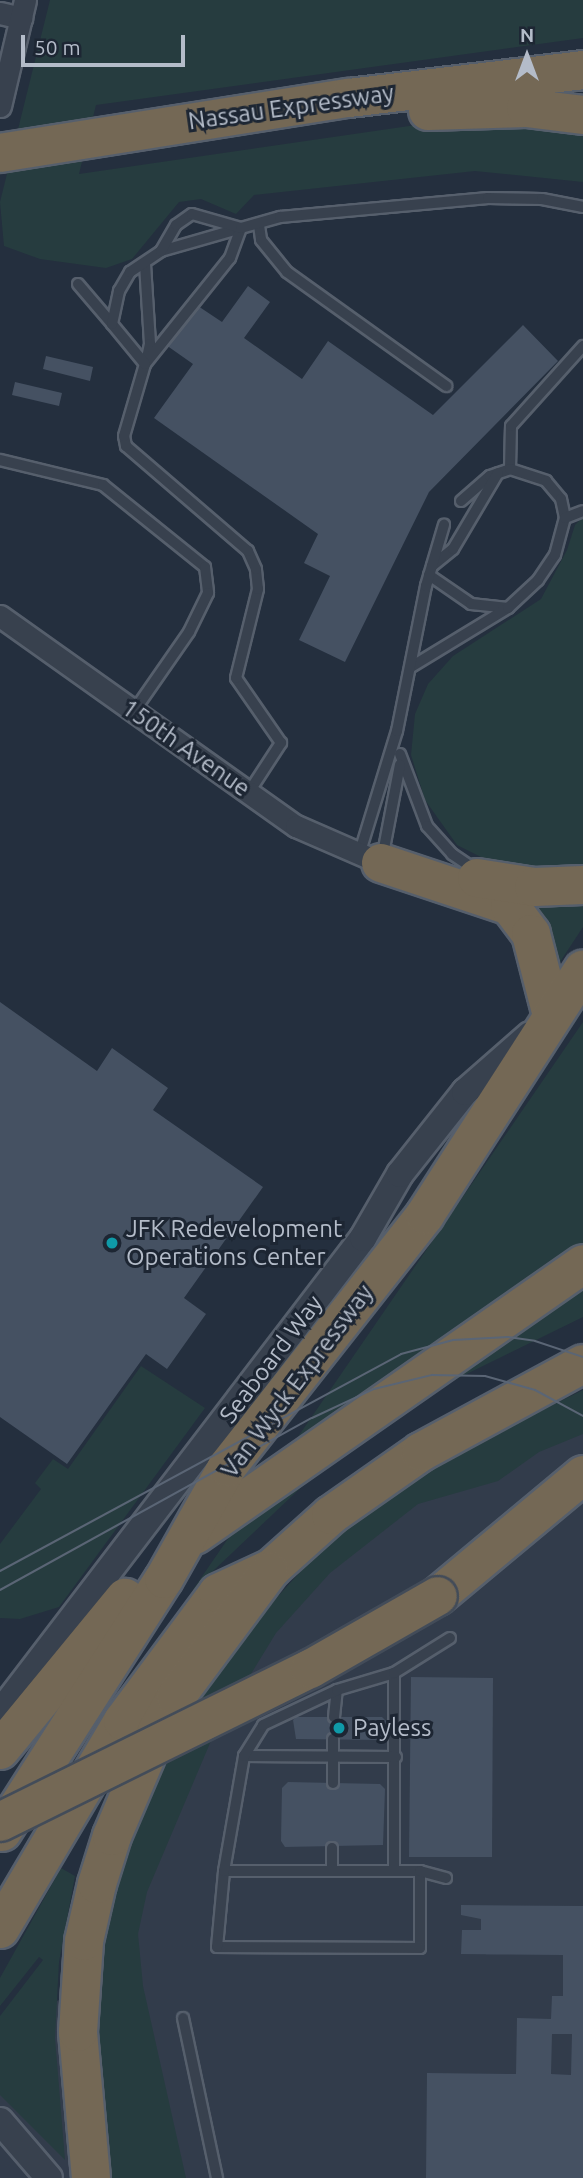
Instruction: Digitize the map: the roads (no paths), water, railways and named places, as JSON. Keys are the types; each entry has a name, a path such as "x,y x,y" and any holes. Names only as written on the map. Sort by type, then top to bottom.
{"highway":[{"name":"Nassau Expressway","path":"0,153 167,124 583,70"},
{"path":"167,124 499,108 583,115"},
{"path":"370,859 504,883 552,888 583,886"},
{"path":"370,859 510,905 531,934 552,1016"},
{"name":"Van Wyck Expressway","path":"0,1835 189,1539 227,1467 425,1215 486,1127 552,1016 583,970"},
{"path":"189,1539 583,1264"},
{"path":"91,2178 78,2032 84,1941 97,1884 122,1812 164,1720 272,1568 331,1515 390,1472 583,1364"},
{"path":"0,1750 227,1467"},
{"path":"0,1822 310,1668 438,1596 583,1475"},
{"path":"0,1929 81,1788 169,1655 218,1593 272,1568"}],"street":[{"path":"0,106 15,10"},
{"name":"150th Avenue","path":"0,616 310,834 370,859"},
{"name":"Seaboard Way","path":"1,1711 363,1238 400,1174 465,1092 552,1016"},
{"path":"0,2121 48,2178"}],"lane":[{"path":"161,251 280,217 488,198 542,199 583,207"},
{"path":"112,324 119,291 130,272 161,251 176,225 192,214 242,228"},
{"path":"259,225 261,240 286,272 446,386"},
{"path":"145,364 230,257 242,228"},
{"path":"145,264 150,344 124,436 126,446 248,551 256,569 258,589 236,678 281,743 249,792"},
{"path":"78,284 145,364"},
{"path":"510,468 512,426 583,346"},
{"path":"0,460 103,485 205,567 208,593 189,632 134,711"},
{"path":"411,667 508,608 538,580 555,555 565,518 561,499 546,481 510,468 498,472 461,501"},
{"path":"430,571 453,549 498,472"},
{"path":"565,518 583,511"},
{"path":"370,859 430,571 444,526"},
{"path":"430,571 471,604 508,608"},
{"path":"397,731 400,754 414,801 432,834 460,860 504,883"},
{"path":"370,859 400,754"},
{"path":"420,1871 420,1948 217,1947 224,1871 244,1756 263,1725 337,1690 394,1673 450,1638"},
{"path":"394,1673 394,1870"},
{"path":"334,1717 337,1690"},
{"path":"333,1739 333,1783"},
{"path":"244,1756 396,1757"},
{"path":"332,1848 332,1869"},
{"path":"224,1871 394,1870 420,1871 446,1878"},
{"path":"183,2018 217,2178"}],"tram line":[{"path":"0,1571 401,1354 453,1340 508,1337 535,1341 583,1357"},
{"path":"0,1590 312,1418 374,1389 432,1375 485,1376 535,1390 583,1416"}],"place":[{"name":"JFK Redevelopment Operations Center","path":"112,1243"},
{"name":"Payless","path":"339,1728"}]}
